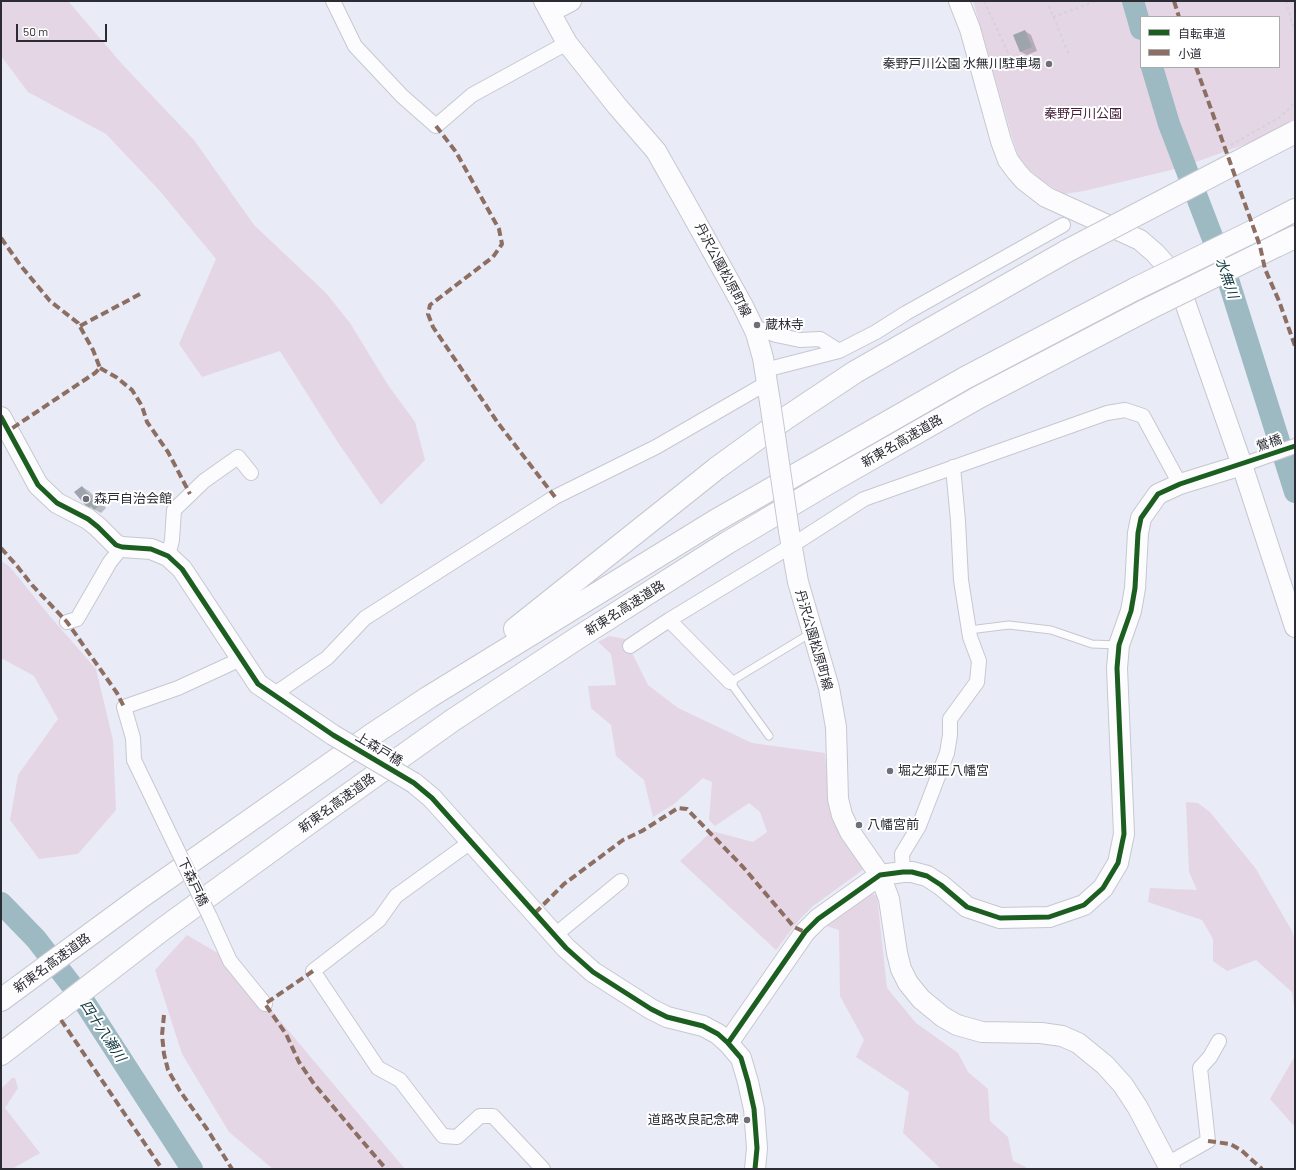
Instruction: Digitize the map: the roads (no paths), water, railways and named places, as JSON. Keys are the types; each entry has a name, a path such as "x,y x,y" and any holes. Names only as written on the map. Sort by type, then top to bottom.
{"highway":[{"path":"429,697 717,468 786,418 855,372 1067,251 1295,132"},
{"name":"新東名高速道路","path":"1,1000 141,897 370,736 429,697 715,521 965,378 1137,288 1295,210"},
{"name":"新東名高速道路","path":"1,1054 163,929 454,720 579,637 720,548 830,482 979,397 1146,310 1295,237"}],"street":[{"path":"333,1 355,46 402,96 436,126 472,95 567,43"},
{"path":"547,6 571,1"},
{"path":"959,1 970,29 1001,141 1008,160 1024,180 1046,197 1140,240 1155,253 1171,271 1180,288 1246,463 1295,627"},
{"name":"丹沢公園松原町線","path":"547,6 567,43 617,106 656,151 686,202 752,326 759,346 768,385 790,538 798,582 829,688 836,727 838,799 842,815 850,832 875,878 889,899 897,953 901,969 908,983 921,999 943,1017 957,1026 982,1032 1041,1033 1062,1036 1078,1043 1105,1065 1123,1085 1138,1108 1169,1167"},
{"path":"273,695 327,658 365,618 555,497 656,447 768,385 876,332 906,313 1063,224"},
{"path":"752,326 788,338 800,340 820,339 839,351"},
{"path":"630,646 790,538 864,499 1107,412 1125,410 1143,416 1180,484"},
{"path":"1,416 38,485 57,503 88,519 116,545 122,548 151,549 168,556 172,540 174,510 204,481 238,457 250,473"},
{"name":"鶯橋","path":"1246,463 1295,446"},
{"path":"728,1043 805,932 818,919 875,878 902,872 912,872 927,876 941,885 967,907 1000,918 1049,917 1084,905 1103,888 1118,863 1124,834 1117,668 1119,645 1131,611 1135,588 1138,533 1141,518 1158,494 1180,484 1246,463"},
{"path":"902,872 902,854 919,826 947,753 950,735 950,720 977,682 979,661 969,630 961,580 953,467"},
{"path":"67,622 77,619 110,562 122,548"},
{"name":"上森戸橋","path":"168,556 182,569 258,684 333,735 414,783 432,798 566,948 593,972 651,1009 667,1016 703,1026 718,1034 728,1043 741,1058 754,1109 757,1148 755,1169"},
{"path":"669,620 730,682"},
{"name":"下森戸橋","path":"241,659 178,688 124,707 133,738 134,760 230,961 265,1004"},
{"path":"472,841 396,896 379,920 312,971 378,1068 400,1080 443,1136 457,1137 480,1116 493,1116 543,1169"},
{"path":"555,935 621,881"},
{"path":"1169,1167 1208,1141 1200,1068 1210,1057 1220,1041"}],"lane":[{"path":"969,630 1009,625 1051,630 1092,644 1119,645"},
{"path":"770,736 730,682 813,632"}],"waterway":[{"name":"水無川","path":"1133,1 1140,26"},
{"name":"水無川","path":"1152,68 1169,124 1226,273 1295,492"},
{"name":"四十八瀬川","path":"1,903 36,939 83,1000 192,1169"}],"place":[{"name":"秦野戸川公園 水無川駐車場","path":"1049,64"},
{"name":"蔵林寺","path":"757,325"},
{"name":"森戸自治会館","path":"86,499"},
{"name":"堀之郷正八幡宮","path":"890,771"},
{"name":"八幡宮前","path":"859,825"},
{"name":"道路改良記念碑","path":"747,1120"}],"park label":[{"name":"秦野戸川公園","path":"1083,114"}]}
